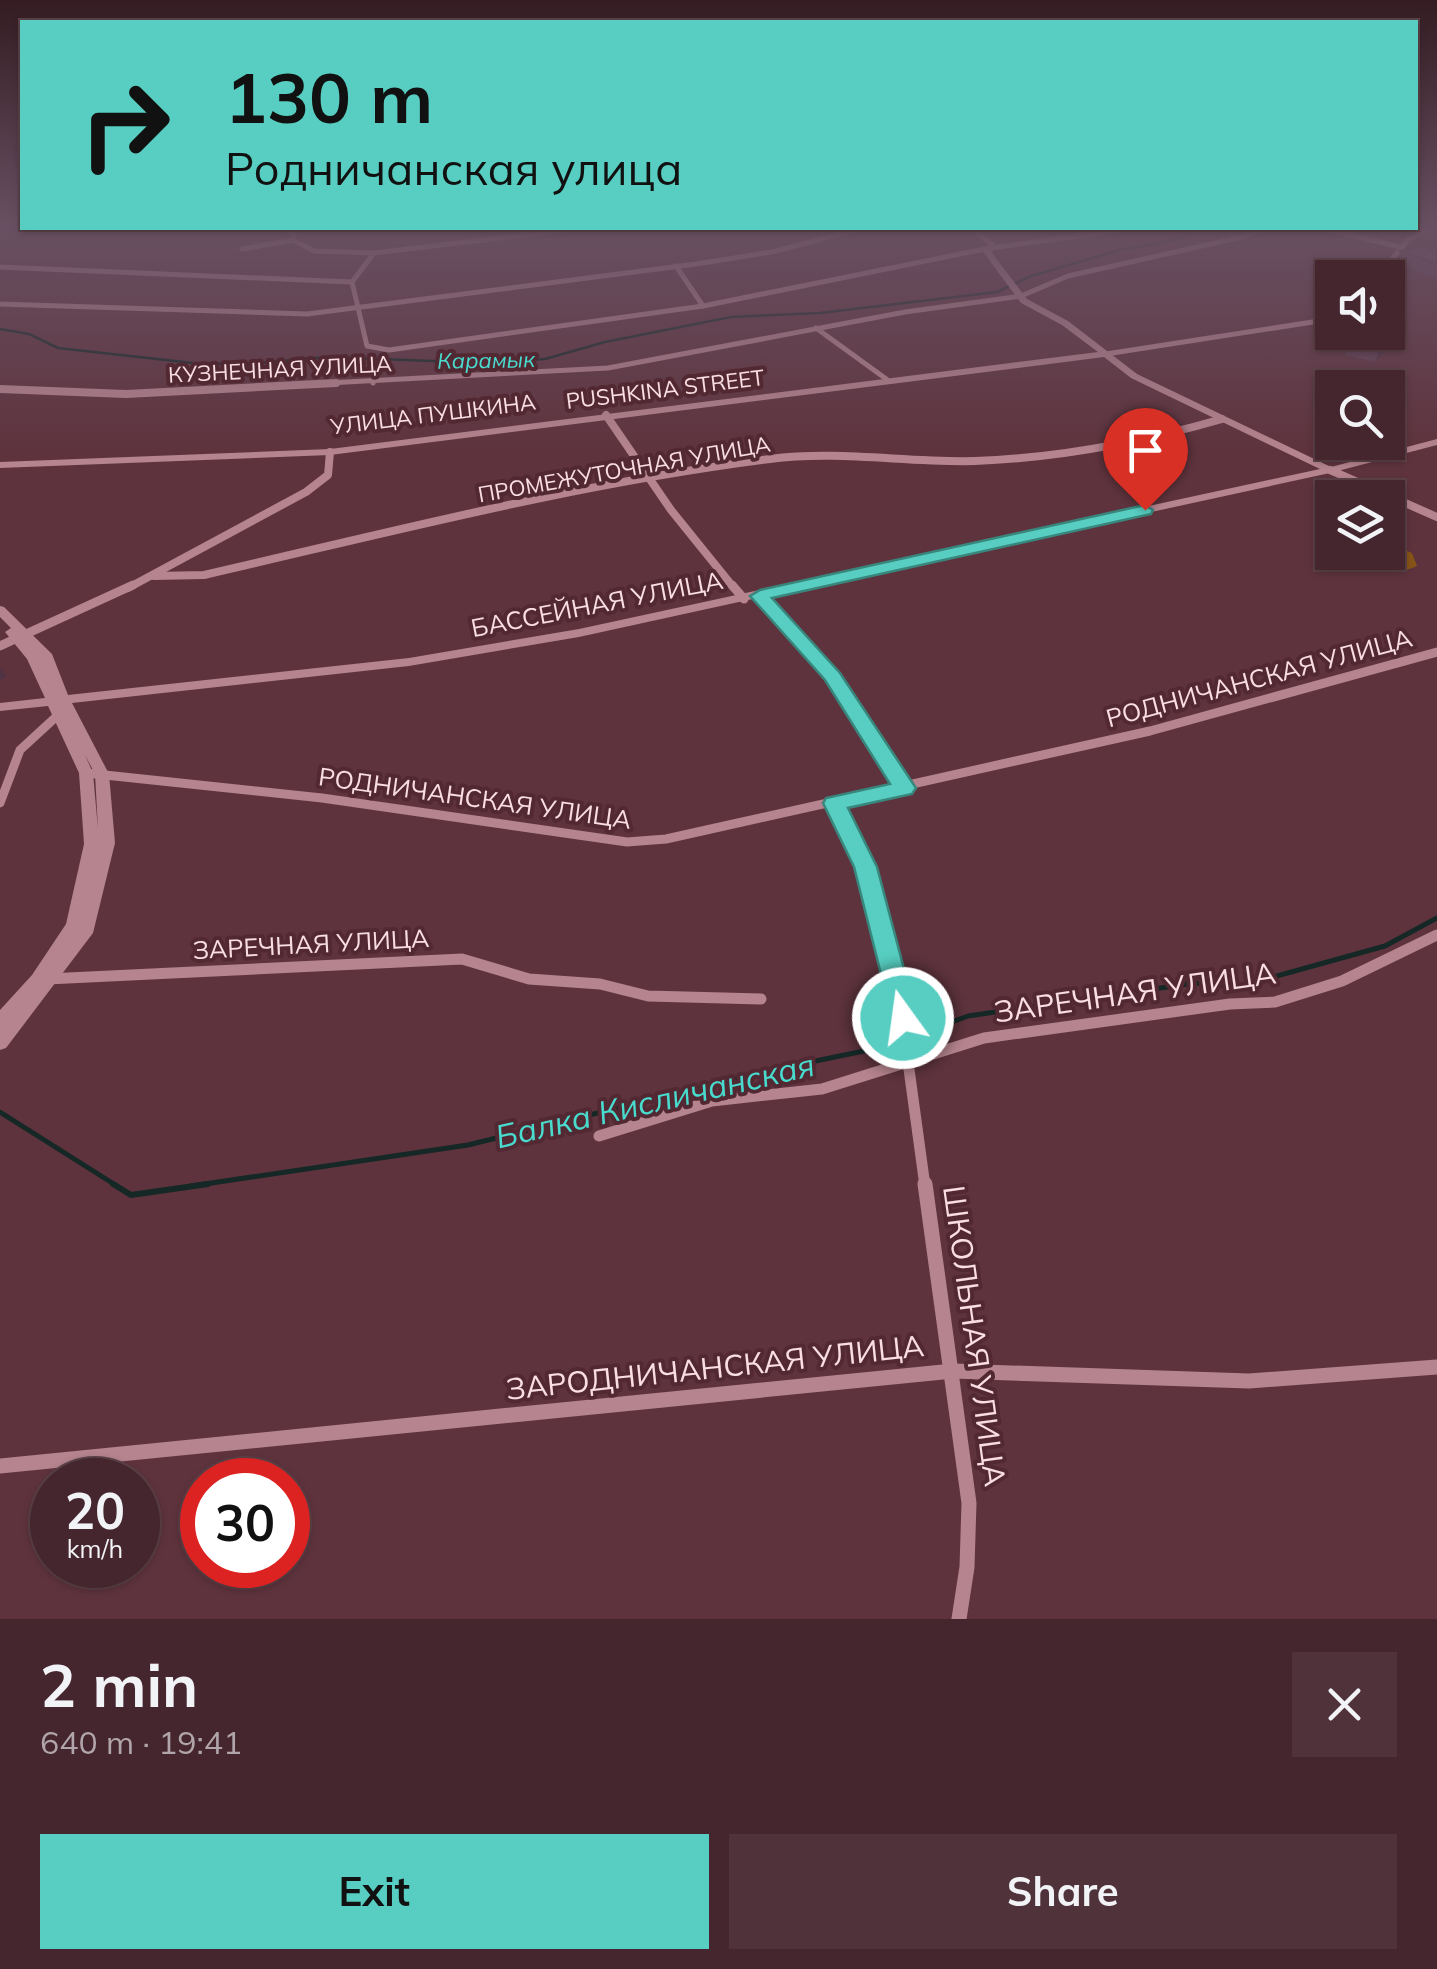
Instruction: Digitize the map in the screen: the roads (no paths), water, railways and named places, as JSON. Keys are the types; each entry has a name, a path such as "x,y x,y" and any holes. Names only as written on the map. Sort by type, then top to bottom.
{"street":[{"path":"359,303 367,346 388,350 719,303"},
{"path":"0,304 245,315 307,314 394,303"},
{"path":"700,303 702,306"},
{"name":"КУЗНЕЧНАЯ УЛИЦА","path":"0,389 126,394 608,368 959,303"},
{"path":"1034,303 1134,376 1437,517"},
{"name":"PUSHKINA STREET","path":"0,462 166,462 330,452 1106,354 1315,323"},
{"path":"816,328 889,379"},
{"path":"373,361 373,382"},
{"name":"УЛИЦА ПУШКИНА","path":"0,462 306,450 889,379"},
{"path":"606,415 646,479 701,552 744,599"},
{"name":"ПРОМЕЖУТОЧНАЯ УЛИЦА","path":"154,576 204,575 548,497 774,458 871,455 973,461 1043,455 1145,441 1222,419"},
{"name":"БАССЕЙНАЯ УЛИЦА","path":"0,707 57,706 409,662 760,596 1330,470 1437,442"},
{"path":"0,646 154,576 306,492 328,475 330,452"},
{"path":"760,596 832,677 904,788"},
{"path":"0,610 47,657 57,706 94,773 107,843 85,932 0,1043"},
{"path":"0,623 23,636"},
{"name":"РОДНИЧАНСКАЯ УЛИЦА","path":"94,773 322,798 627,842 666,839 904,788 1338,682 1437,652"},
{"path":"0,803 20,750 57,706"},
{"path":"834,803 866,867 903,1018"},
{"name":"ЗАРЕЧНАЯ УЛИЦА","path":"599,1136 712,1101 822,1089 984,1038 1230,1004 1275,1002 1342,981 1437,934"},
{"name":"ЗАРЕЧНАЯ УЛИЦА","path":"46,979 462,959 529,979 600,984 648,996 761,1000"},
{"path":"0,1022 46,979"},
{"name":"ШКОЛЬНАЯ УЛИЦА","path":"908,1062 969,1503 968,1566 959,1619"},
{"name":"ЗАРОДНИЧАНСКАЯ УЛИЦА","path":"0,1466 953,1371 1249,1381 1437,1368"}],"waterway":[{"name":"Карамык","path":"0,329 29,334 58,348 193,363 249,364 327,357 484,363 545,359 605,342 731,317 820,313 908,303"},
{"name":"Балка Кисличанская","path":"191,1186 468,1145 772,1070 888,1046 968,1016 1195,983 1241,986 1385,946 1437,918"},
{"name":"Балка Кисличанская","path":"0,1112 117,1186"},
{"name":"Балка Кисличанская","path":"113,1184 131,1195 208,1184"}]}
